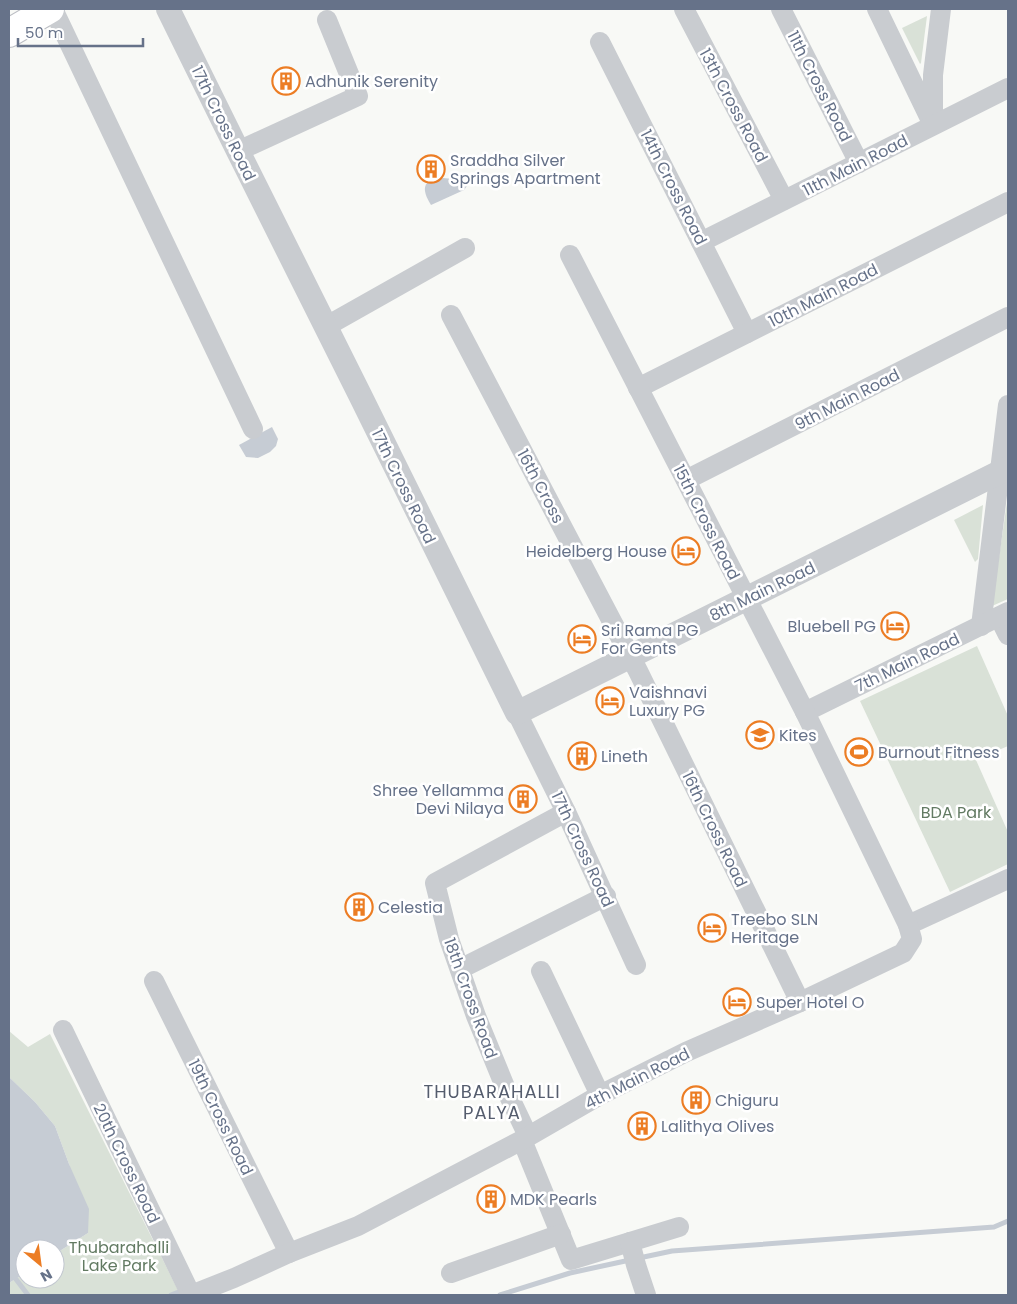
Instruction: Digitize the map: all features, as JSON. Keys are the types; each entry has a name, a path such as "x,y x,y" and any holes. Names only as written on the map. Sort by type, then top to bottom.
{"main road":[{"path":"9,33 51,9"}],"street":[{"path":"51,9 253,429"},
{"name":"17th Cross Road","path":"168,9 566,812 636,965"},
{"name":"13th Cross Road","path":"684,9 784,200"},
{"name":"11th Cross Road","path":"781,9 859,163"},
{"path":"877,9 933,125"},
{"path":"933,125 933,75 941,9"},
{"path":"238,152 358,96 327,20"},
{"name":"14th Cross Road","path":"600,42 748,333"},
{"name":"11th Main Road","path":"702,242 1008,88"},
{"name":"10th Main Road","path":"638,388 1008,202"},
{"path":"325,328 465,248"},
{"name":"15th Cross Road","path":"570,255 805,712 908,925"},
{"name":"16th Cross","path":"451,315 630,657"},
{"name":"9th Main Road","path":"686,480 1008,317"},
{"path":"981,626 1004,471 1008,405"},
{"name":"8th Main Road","path":"517,713 1004,471"},
{"path":"1004,615 1008,635"},
{"name":"7th Main Road","path":"805,712 1004,615"},
{"name":"16th Cross Road","path":"630,657 800,1002"},
{"name":"18th Cross Road","path":"566,812 435,883 449,939 476,1016 571,1260 633,1254"},
{"path":"908,925 1008,879"},
{"path":"460,969 606,896"},
{"name":"4th Main Road","path":"191,1295 358,1226 525,1138 600,1095 686,1052 800,1002 903,953 912,939 908,925"},
{"path":"541,971 600,1095"},
{"name":"19th Cross Road","path":"154,980 289,1253"},
{"name":"20th Cross Road","path":"63,1030 191,1295"},
{"path":"646,1295 633,1254 679,1227"},
{"path":"451,1273 561,1234"}],"green space":[{"path":"927,16 921,63 920,64 902,28"},
{"path":"1008,495 1008,599 992,606"},
{"path":"983,505 978,559 975,562 954,520"},
{"name":"BDA Park","path":"977,646 1008,716 1008,746 976,760 1008,832 1008,864 950,892 860,701"},
{"name":"Thubarahalli Lake Park","path":"9,1031 28,1047 50,1034 178,1290 167,1295 9,1295 9,1283 15,1279 15,1289 65,1289 65,1248 88,1233 69,1164 55,1126 35,1102 9,1077"}],"shaded area":[{"path":"443,178 463,180 467,183 467,186 464,190 431,205 425,186 431,180"},
{"path":"272,427 278,439 276,446 270,452 258,458 246,457 239,445"},
{"path":"9,1077 35,1102 55,1126 89,1209 88,1233 65,1248 65,1239 15,1239 15,1279 9,1283"}],"waterway":[{"path":"639,1258 672,1251 994,1227 1008,1221"},
{"path":"500,1295 570,1273 630,1260"},
{"path":"9,1270 28,1295"},
{"path":"171,1295 181,1291"}],"place":[{"name":"Adhunik Serenity","path":"286,81"},
{"name":"Sraddha Silver Springs Apartment","path":"431,169"},
{"name":"Heidelberg House","path":"686,551"},
{"name":"Bluebell PG","path":"895,626"},
{"name":"Sri Rama PG For Gents","path":"582,639"},
{"name":"Vaishnavi Luxury PG","path":"610,701"},
{"name":"Kites","path":"760,735"},
{"name":"Burnout Fitness","path":"859,752"},
{"name":"Lineth","path":"582,756"},
{"name":"Shree Yellamma Devi Nilaya","path":"523,799"},
{"name":"Celestia","path":"359,907"},
{"name":"Treebo SLN Heritage","path":"712,928"},
{"name":"Super Hotel O","path":"737,1002"},
{"name":"Chiguru","path":"696,1100"},
{"name":"Lalithya Olives","path":"642,1126"},
{"name":"MDK Pearls","path":"491,1199"}],"district":[{"name":"THUBARAHALLI PALYA","path":"492,1102"}]}
